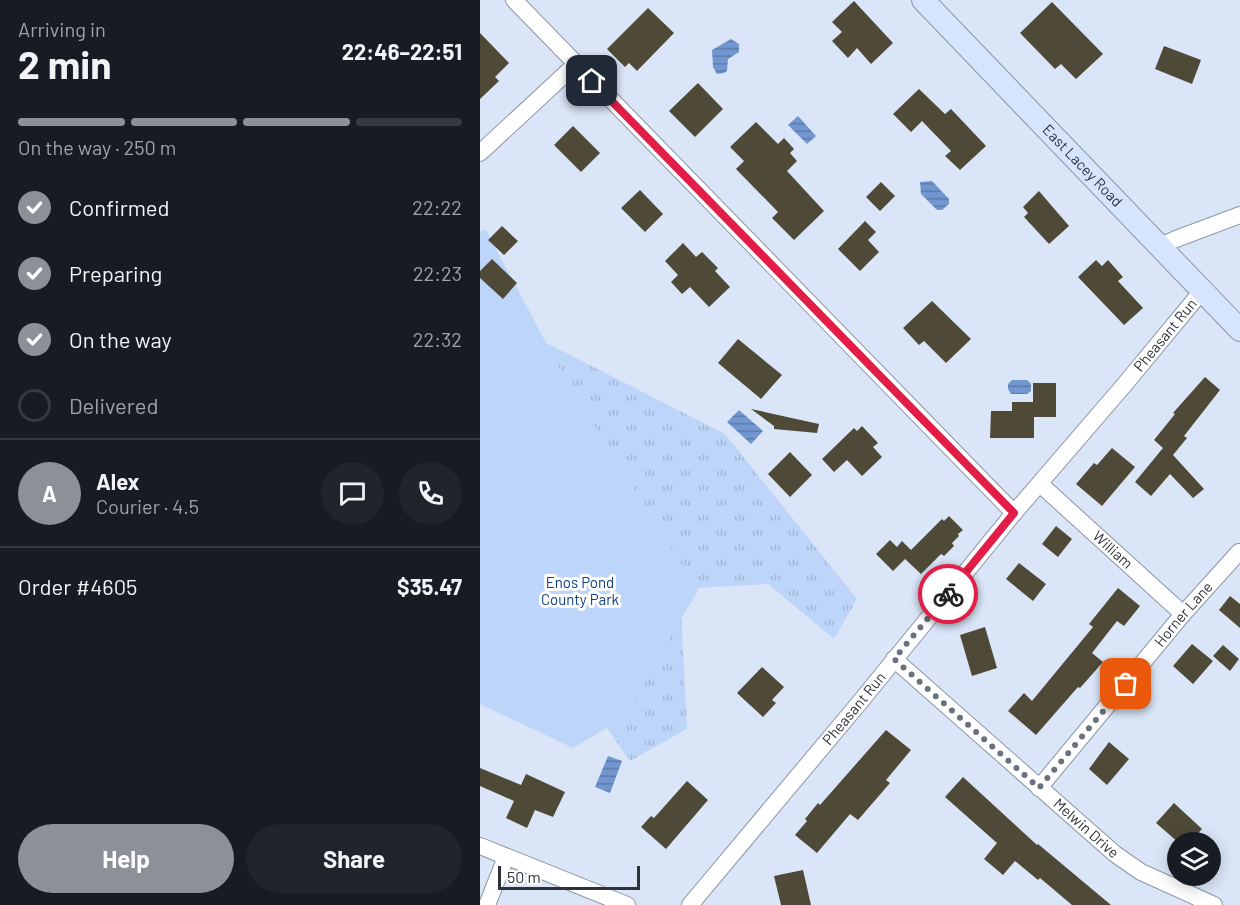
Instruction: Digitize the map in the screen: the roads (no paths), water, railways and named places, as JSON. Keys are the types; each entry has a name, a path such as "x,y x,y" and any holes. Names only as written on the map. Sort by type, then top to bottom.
{"street":[{"path":"514,0 1014,513"},
{"name":"East Lacey Road","path":"923,0 1240,330"},
{"path":"480,153 576,64"},
{"path":"1160,246 1240,215"},
{"name":"Pheasant Run","path":"690,905 1014,513 1041,484 1202,291"},
{"name":"William","path":"1041,484 1183,614"},
{"name":"Horner Lane","path":"1039,788 1183,614 1239,552"},
{"name":"Melwin Drive","path":"894,659 1124,860 1167,885 1214,905"},
{"path":"480,846 627,905"},
{"path":"487,905 506,857"}],"water":[{"path":"731,39 739,44 739,52 728,59 727,71 717,74 713,67 712,50"},
{"path":"798,116 816,136 807,144 788,125"},
{"path":"932,181 949,199 949,204 942,210 937,210 921,194 920,182"},
{"path":"1012,380 1027,380 1031,384 1031,391 1027,394 1011,394 1008,384"},
{"path":"739,410 763,431 751,444 727,422"},
{"path":"608,756 622,761 610,793 595,787"}],"park label":[{"name":"Enos Pond County Park","path":"580,592"}]}
